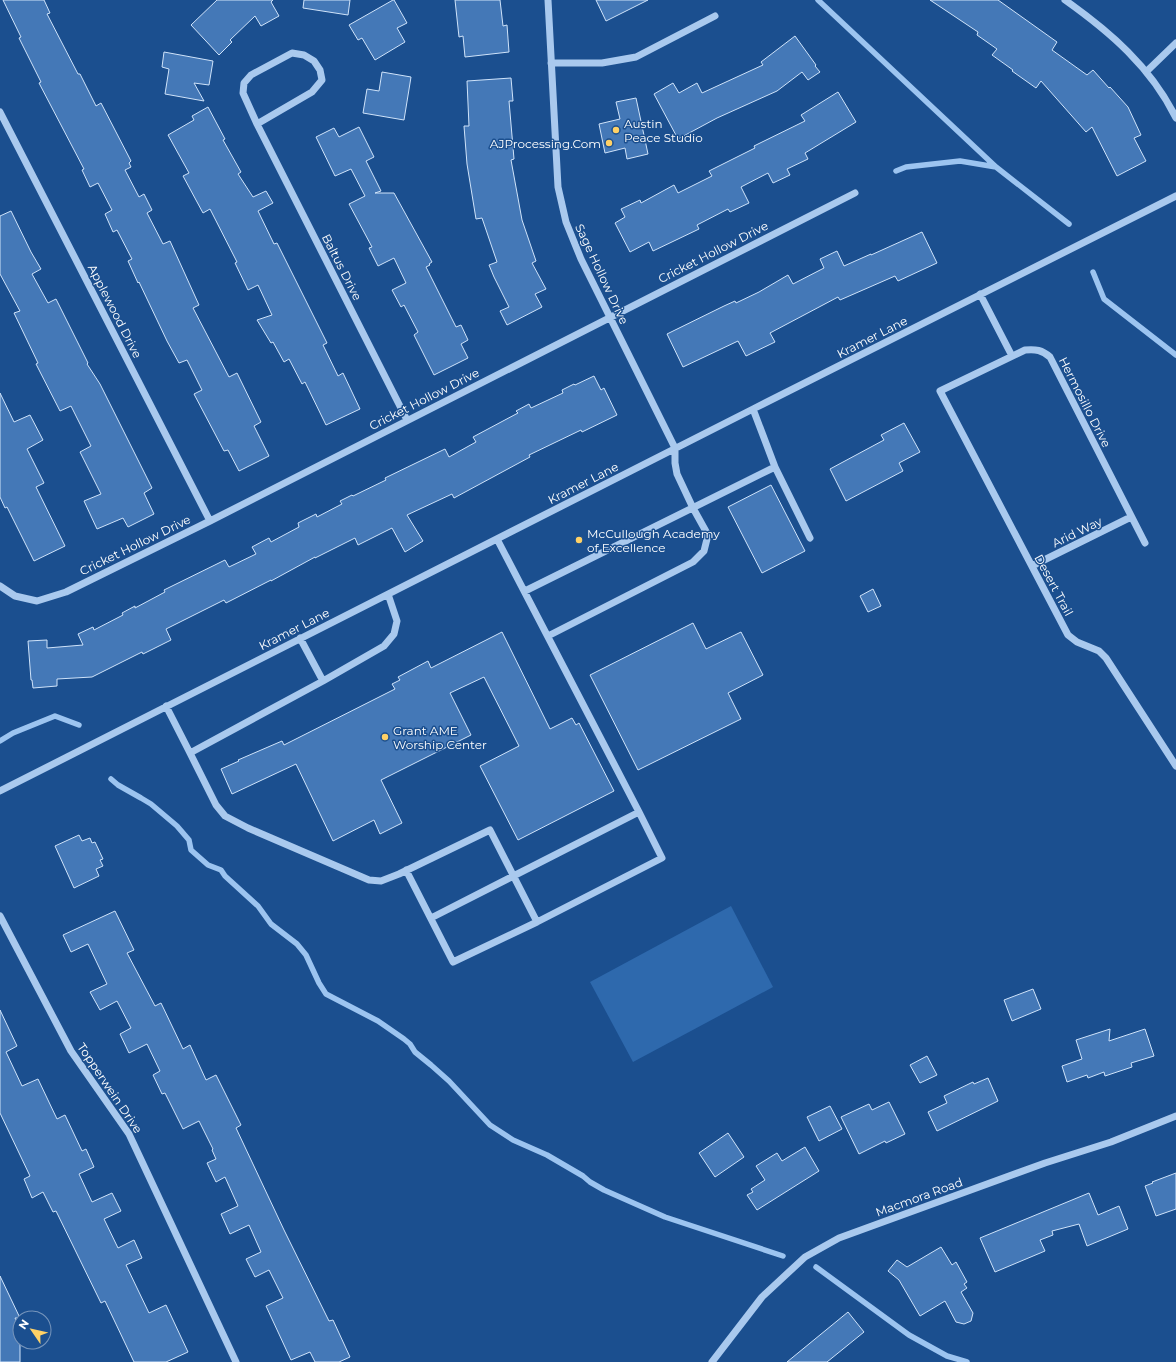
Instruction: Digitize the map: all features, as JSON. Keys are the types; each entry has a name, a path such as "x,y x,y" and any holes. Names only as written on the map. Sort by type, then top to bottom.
{"street":[{"name":"Sage Hollow Drive","path":"548,0 558,187 566,222 581,259 675,448"},
{"path":"1065,0 1086,15 1117,41 1147,71 1168,102 1176,118"},
{"path":"551,63 602,63 636,57 714,16"},
{"path":"1147,71 1176,43"},
{"name":"Baltus Drive","path":"257,124 312,92 322,80 320,70 314,61 304,55 292,54 251,75 244,83 243,93 257,124 407,420"},
{"name":"Applewood Drive","path":"0,112 210,521"},
{"name":"Cricket Hollow Drive","path":"0,586 15,596 37,601 66,592 210,521 855,193"},
{"name":"Kramer Lane","path":"0,790 1176,196"},
{"path":"980,294 1012,356"},
{"name":"Hermosillo Drive","path":"940,391 1025,350 1043,351 1050,357 1145,543"},
{"name":"Desert Trail","path":"940,391 1068,635 1077,642 1099,651 1106,658 1176,766"},
{"path":"753,409 775,467 810,538"},
{"path":"548,636 693,562 704,551 708,535 677,474 675,448"},
{"path":"525,592 775,467"},
{"name":"Arid Way","path":"1032,566 1131,517"},
{"path":"406,870 453,962 537,922 662,858 497,539"},
{"path":"190,753 384,646 394,634 397,620 388,594"},
{"path":"300,638 323,681"},
{"path":"166,706 216,806 225,816 248,828 369,880 381,881 490,830 537,922"},
{"path":"431,918 639,812"},
{"name":"Topperwein Drive","path":"0,916 71,1051 129,1134 236,1362"},
{"name":"Macmora Road","path":"712,1362 762,1297 805,1257 839,1238 1045,1163 1111,1142 1176,1116"}],"shaded area":[{"path":"731,906 773,987 633,1062 590,982"}],"building":[{"path":"3,0 44,0 50,13 47,14 78,74 80,74 96,106 101,103 131,161 129,163 131,167 125,170 139,197 144,194 152,210 147,213 163,244 170,241 199,305 193,308 229,377 237,373 261,422 254,426 269,456 239,471 228,450 224,451 194,394 202,390 187,360 179,363 167,341 128,261 132,259 117,230 113,232 105,214 112,210 98,183 90,187 82,170 84,169 39,83 41,82 19,38 21,37"},
{"path":"217,0 273,0 271,2 279,16 261,26 255,16 230,40 232,42 219,55 191,25"},
{"path":"304,0 350,0 348,15 303,8"},
{"path":"393,0 407,23 397,28 405,42 375,60 362,38 358,40 349,25"},
{"path":"455,0 500,0 503,26 507,25 509,52 465,57 463,36 459,37"},
{"path":"596,0 648,0 606,21"},
{"path":"930,0 998,0 1057,42 1052,50 1087,75 1093,70 1128,107 1141,135 1134,138 1146,161 1117,176 1092,127 1086,132 1041,81 1036,88 1012,71 1013,70 992,55 997,49 977,35 978,32"},
{"path":"795,36 820,72 808,80 802,72 777,91 717,118 678,139 654,94 673,83 679,93 697,83 702,93 763,65 761,62"},
{"path":"164,52 213,61 209,85 194,83 204,101 165,94 169,69 162,67"},
{"path":"382,72 411,77 404,120 363,113 367,89 379,91"},
{"path":"511,78 513,101 509,101 514,159 511,160 522,220 536,261 532,263 546,289 535,294 542,307 507,325 500,311 509,307 489,265 497,262 482,218 476,219 467,164 464,126 469,126 467,81"},
{"path":"838,92 856,122 805,153 808,159 787,169 790,175 773,183 768,173 741,187 749,203 730,212 728,209 697,225 699,229 653,251 649,242 630,252 615,223 625,217 621,209 640,200 641,203 674,185 678,193 712,176 709,171 755,148 754,146 805,121 801,115"},
{"path":"636,98 648,154 627,159 625,148 605,153 599,124 620,119 616,102"},
{"path":"208,107 225,139 223,140 241,172 238,174 253,197 266,191 273,203 258,211 274,244 277,243 327,343 323,345 338,376 343,373 360,409 326,425 305,382 302,384 289,359 284,362 273,342 271,343 257,320 272,315 258,285 248,290 235,263 237,262 210,209 203,213 183,176 189,173 168,135 194,120 192,116"},
{"path":"359,127 374,157 366,161 381,191 375,193 394,193 432,262 426,267 456,327 461,325 468,340 461,344 468,358 434,375 414,335 418,332 404,305 401,307 392,290 406,283 394,258 378,266 369,248 372,247 349,204 365,196 351,169 335,176 316,137 334,128 339,137"},
{"path":"11,211 41,269 32,274 48,303 56,299 88,363 87,364 100,384 152,488 144,493 154,514 128,527 123,518 97,529 84,501 101,494 80,452 91,446 71,406 60,411 36,364 38,363 14,313 20,311 0,274 0,216"},
{"path":"922,232 937,263 898,281 895,276 840,300 838,297 770,333 775,342 746,356 738,341 683,367 667,334 724,306 735,301 736,303 759,292 788,275 793,284 824,268 820,259 837,251 844,266"},
{"path":"594,376 601,390 604,388 617,415 582,432 581,430 529,455 530,457 454,498 452,494 407,515 423,541 405,552 392,528 358,545 355,538 226,603 224,600 166,629 171,640 143,654 142,652 92,677 57,679 57,686 33,688 28,641 47,640 47,648 83,645 78,634 93,627 94,630 123,615 122,613 135,606 135,608 165,592 164,590 225,560 229,567 256,554 252,547 269,538 271,542 299,527 298,523 316,514 317,517 342,504 340,501 386,480 385,478 445,449 449,457 476,442 473,437 518,413 516,411 529,404 531,408 563,393 562,390"},
{"path":"0,393 14,422 30,415 43,440 27,449 44,483 36,487 65,546 34,561 7,507 5,508 0,497"},
{"path":"904,423 920,452 899,463 903,471 846,501 830,469 884,440 881,435"},
{"path":"771,485 805,551 762,573 728,507"},
{"path":"873,589 881,606 868,612 860,596"},
{"path":"693,623 706,649 741,632 763,675 728,693 741,719 638,770 590,675"},
{"name":"Grant AME Worship Center","path":"502,632 550,729 572,718 576,725 579,723 614,791 518,840 480,766 519,746 484,677 450,693 471,735 381,780 402,823 380,834 374,820 333,841 296,764 232,794 221,769 282,741 284,745 395,689 392,684 400,680 398,677 428,661 431,668"},
{"path":"79,835 82,841 90,838 92,843 95,842 103,859 100,860 103,866 96,869 99,876 74,888 55,846"},
{"path":"115,911 134,950 127,953 155,1006 161,1003 183,1049 190,1045 206,1080 216,1075 241,1125 236,1128 284,1230 329,1321 333,1320 350,1357 339,1362 315,1362 310,1352 291,1360 266,1306 283,1298 269,1270 255,1277 246,1259 261,1252 249,1225 230,1234 221,1214 238,1206 225,1177 216,1182 207,1163 216,1159 212,1150 213,1149 199,1121 183,1129 165,1093 162,1094 153,1075 160,1071 147,1044 129,1053 120,1034 131,1028 117,1001 100,1010 90,992 107,984 88,944 71,952 63,935"},
{"path":"1033,989 1041,1009 1012,1021 1004,1000"},
{"path":"0,1010 17,1046 6,1052 22,1086 38,1079 57,1119 65,1115 82,1151 86,1149 94,1167 79,1174 92,1202 112,1193 121,1211 104,1219 118,1248 134,1240 142,1258 126,1265 149,1313 166,1305 188,1352 166,1362 134,1362 105,1301 101,1303 56,1211 53,1212 43,1192 32,1198 24,1179 30,1176 0,1113"},
{"path":"1110,1029 1109,1041 1145,1029 1154,1056 1131,1063 1132,1067 1105,1076 1104,1072 1088,1078 1087,1075 1067,1082 1062,1066 1082,1059 1076,1040"},
{"path":"927,1056 937,1075 920,1083 910,1065"},
{"path":"988,1078 998,1101 937,1131 928,1112 947,1103 944,1096 973,1082 974,1084"},
{"path":"889,1102 905,1134 886,1143 885,1141 859,1154 841,1117 869,1104 872,1110"},
{"path":"830,1106 842,1129 819,1141 807,1117"},
{"path":"728,1133 744,1157 715,1177 699,1153"},
{"path":"805,1147 819,1171 757,1210 747,1195 753,1192 751,1189 765,1180 756,1166 777,1153 782,1161"},
{"path":"1176,1173 1176,1209 1156,1216 1145,1186"},
{"path":"1089,1193 1098,1215 1119,1206 1128,1229 1087,1246 1079,1224 1052,1231 1053,1235 1040,1240 1045,1251 995,1272 980,1238"},
{"path":"941,1247 952,1265 956,1262 967,1282 964,1284 967,1288 961,1292 973,1313 971,1321 964,1324 956,1322 945,1301 920,1316 899,1280 888,1271 897,1260 907,1267"},
{"path":"0,1276 16,1310 12,1310 12,1350 20,1350 20,1362 0,1362"},
{"path":"848,1312 864,1332 827,1362 787,1362"}],"waterway":[{"path":"818,0 996,167"},
{"path":"896,171 906,167 960,161 996,167 1069,224"},
{"path":"1093,272 1104,299 1176,355"},
{"path":"0,741 13,733 55,716 79,725"},
{"path":"111,779 118,785 151,804 177,826 189,840 191,850 208,865 221,870 225,876 258,906 271,924 297,944 306,955 319,983 326,994 378,1021 404,1039 410,1044 415,1052 449,1081 490,1125 513,1140 547,1155 604,1190 665,1217 783,1256"},
{"path":"816,1267 909,1335 947,1356 967,1362"}],"place":[{"name":"Austin Peace Studio","path":"616,130"},
{"name":"AJProcessing.Com","path":"609,143"},
{"name":"McCullough Academy of Excellence","path":"579,540"},
{"name":"Grant AME Worship Center","path":"385,737"}]}
